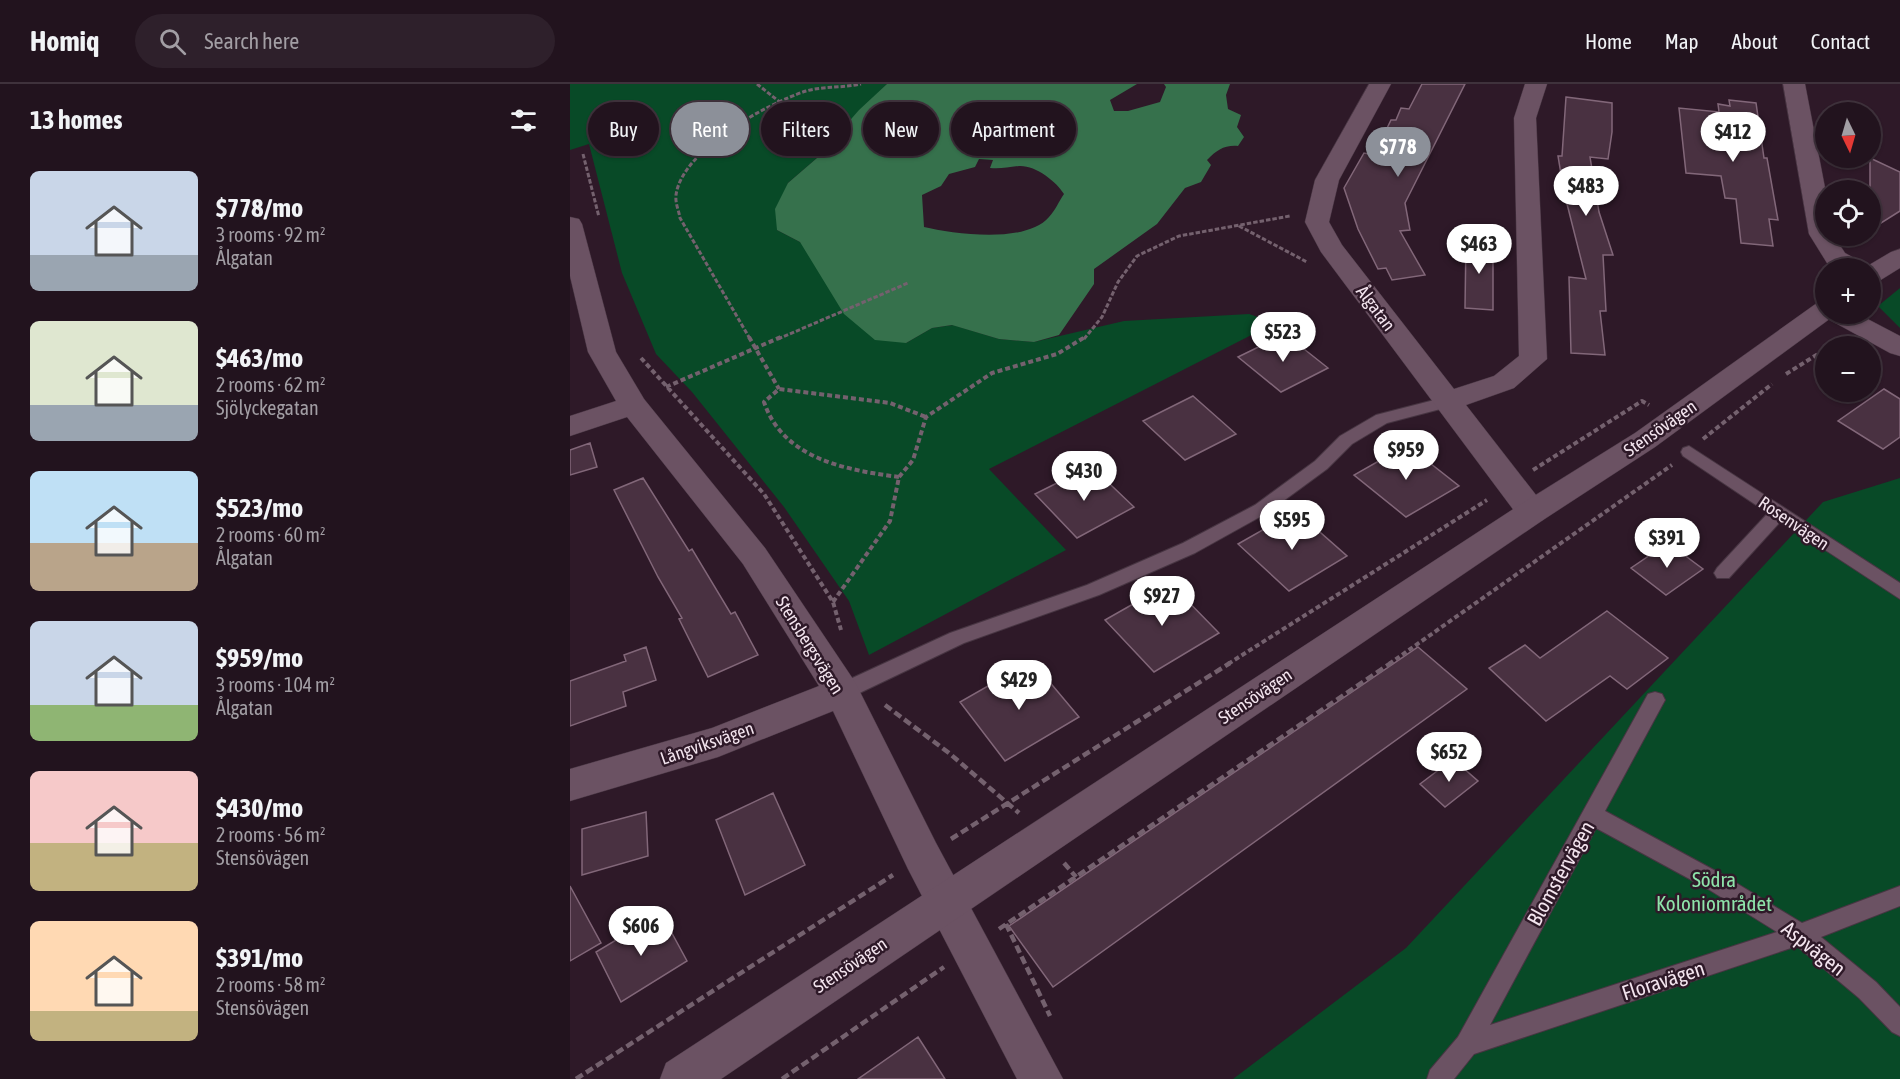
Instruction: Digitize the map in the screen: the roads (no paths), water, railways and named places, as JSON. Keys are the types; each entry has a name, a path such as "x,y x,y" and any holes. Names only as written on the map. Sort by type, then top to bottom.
{"street":[{"name":"Ålgatan","path":"1380,84 1327,180 1317,222 1330,247 1521,498"},
{"path":"1446,402 1504,382 1533,359 1525,118 1536,84"},
{"path":"1794,84 1821,234 1836,258"},
{"name":"Stensbergsvägen","path":"586,225 602,352 633,405 754,556 854,687 922,856 948,900 989,936 1041,1079"},
{"path":"1881,269 1900,257"},
{"name":"Stensövägen","path":"682,1079 948,900 1521,498 1674,419 1815,317"},
{"path":"1858,324 1900,346"},
{"path":"570,426 633,405"},
{"name":"Långviksvägen","path":"570,785 718,742 854,687"}],"lane":[{"path":"854,687 957,638 1093,590 1189,548 1261,509 1321,465 1346,440 1382,419 1446,402"},
{"name":"Rosenvägen","path":"1689,452 1900,592"},
{"path":"1723,573 1779,512"},
{"name":"Blomstervägen","path":"1466,1045 1655,700"},
{"name":"Aspvägen","path":"1592,815 1734,892 1802,934 1886,1008 1900,1024"},
{"name":"Floravägen","path":"1466,1045 1802,934 1900,896"},
{"path":"1439,1079 1466,1045"}],"park label":[{"name":"Södra Koloniområdet","path":"1714,891"}]}
